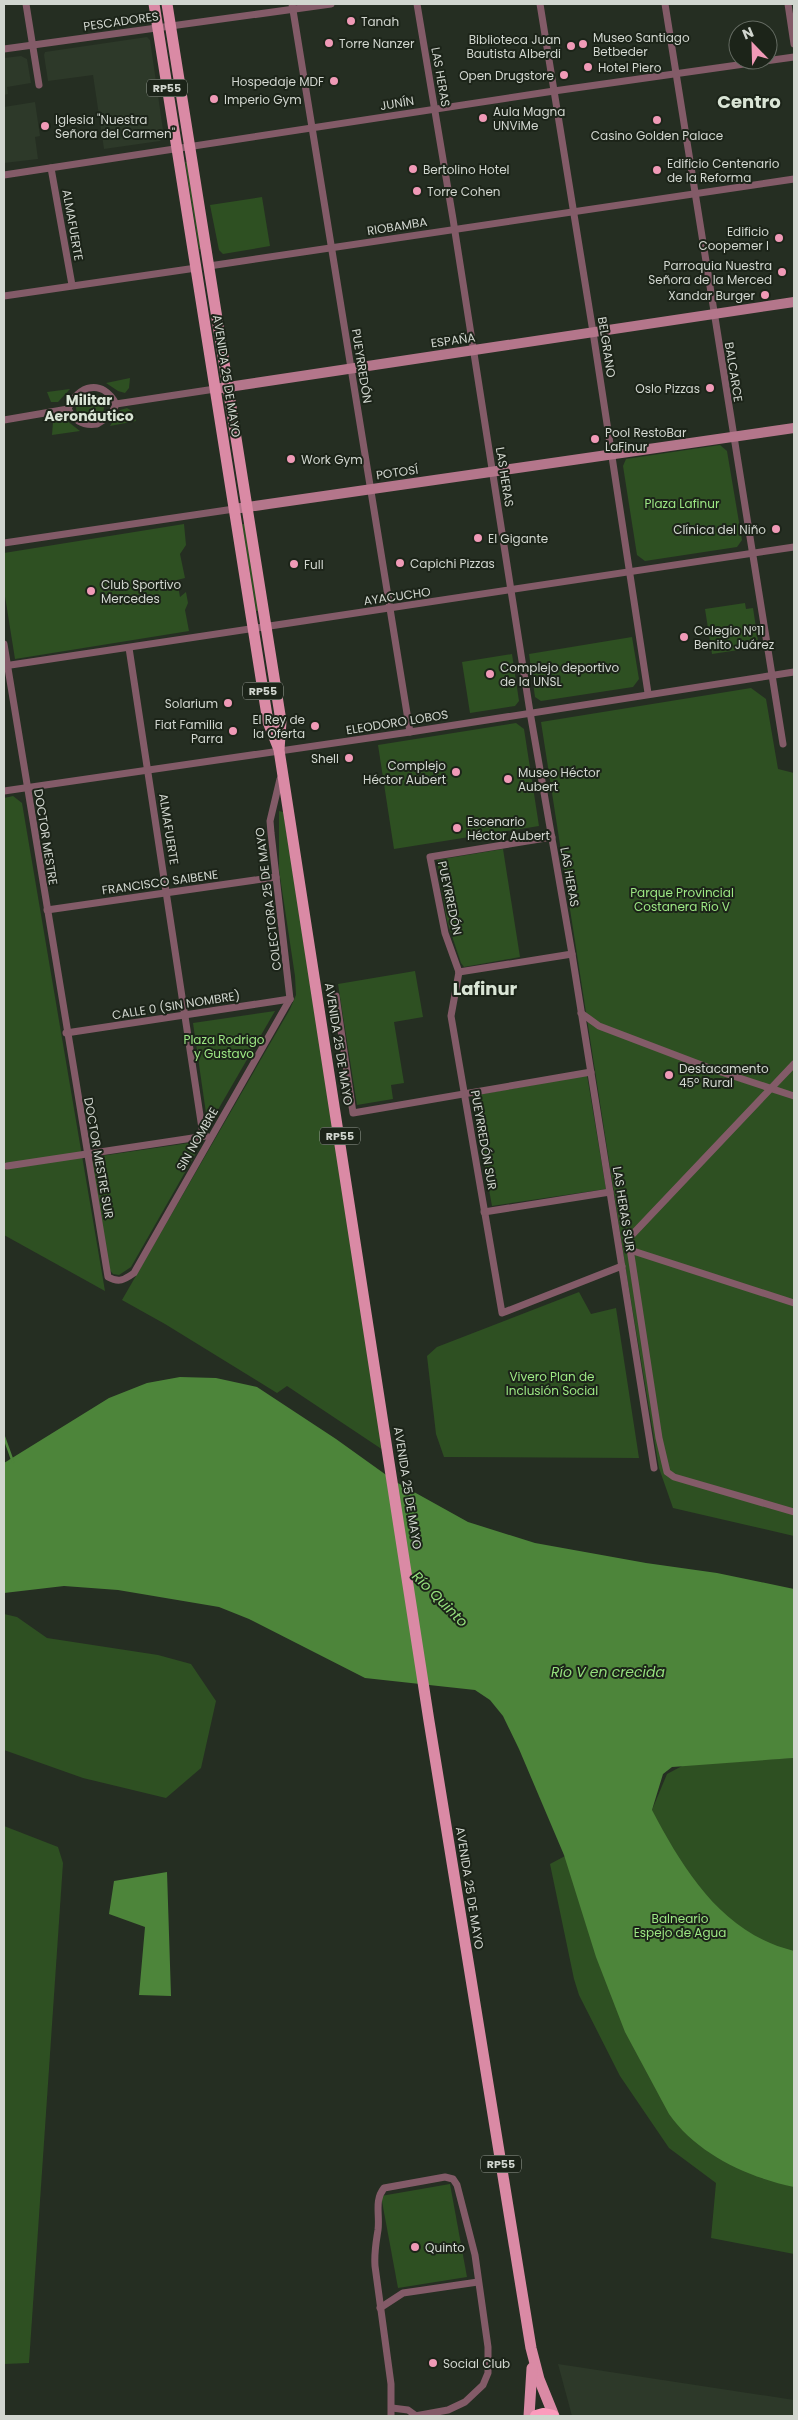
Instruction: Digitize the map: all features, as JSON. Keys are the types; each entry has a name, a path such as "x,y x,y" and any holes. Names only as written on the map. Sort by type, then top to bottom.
{"highway":[{"path":"536,2416 543,2414 553,2416"}],"main road":[{"name":"AVENIDA 25 DE MAYO","path":"154,4 268,722 279,750 429,1721 531,2348 539,2379 553,2416"},
{"name":"AVENIDA 25 DE MAYO","path":"167,4 282,721 279,750"},
{"name":"AVENIDA 25 DE MAYO","path":"530,2416 532,2388 531,2348"}],"street":[{"path":"26,4 39,85"},
{"name":"PESCADORES","path":"4,50 293,7 331,4"},
{"name":"LAS HERAS","path":"416,4 435,108 530,712 572,954"},
{"name":"BELGRANO","path":"540,4 593,332 648,694"},
{"name":"BALCARCE","path":"665,4 783,744"},
{"path":"788,4 794,44"},
{"name":"PUEYRREDÓN","path":"293,7 410,732"},
{"name":"JUNÍN","path":"4,175 554,90 794,57"},
{"name":"ALMAFUERTE","path":"51,168 72,285"},
{"name":"RIOBAMBA","path":"4,296 332,249 794,179"},
{"name":"ESPAÑA","path":"116,404 794,302"},
{"path":"4,420 68,409 77,394 90,388 105,391 116,404 111,415 97,424 81,423 74,418 68,409"},
{"name":"POTOSÍ","path":"4,543 794,428"},
{"name":"AYACUCHO","path":"6,666 794,547"},
{"name":"DOCTOR MESTRE","path":"4,644 66,1033"},
{"name":"ALMAFUERTE","path":"129,648 203,1135"},
{"name":"ELEODORO LOBOS","path":"4,791 410,732 794,672"},
{"name":"COLECTORA 25 DE MAYO","path":"282,769 270,821 290,998"},
{"name":"PUEYRREDÓN","path":"459,972 445,933 430,857 552,837"},
{"name":"FRANCISCO SAIBENE","path":"47,910 276,877"},
{"path":"459,972 572,954"},
{"name":"LAS HERAS SUR","path":"572,954 654,1468"},
{"name":"PUEYRREDÓN SUR","path":"459,972 451,1016 502,1313 622,1266"},
{"path":"336,996 353,1113 591,1072"},
{"name":"CALLE 0 (SIN NOMBRE)","path":"66,1033 290,998"},
{"name":"SIN NOMBRE","path":"116,1281 125,1280 134,1274 290,998"},
{"path":"581,1013 599,1026 712,1069 794,1096"},
{"name":"DOCTOR MESTRE SUR","path":"66,1033 108,1277 116,1281"},
{"path":"794,1064 630,1236 630,1250 645,1335 659,1438 667,1472 674,1477 794,1512"},
{"path":"7,1166 203,1135 212,1136"},
{"path":"484,1212 610,1192"},
{"path":"630,1250 794,1303"},
{"path":"391,2416 391,2384 380,2308 374,2246 378,2228 378,2195 384,2188 445,2176 453,2179 457,2185 466,2215 475,2255 489,2360 483,2385 465,2402 448,2410 415,2416 408,2410 392,2408"},
{"path":"380,2308 402,2293 478,2282"}],"shaded area":[{"path":"147,37 150,40 164,137 160,141 104,149 93,75 48,81 45,52"},
{"path":"21,56 27,59 31,83 7,87 8,94 4,95 4,58"},
{"path":"35,102 40,136 35,137 38,159 4,163 4,107"},
{"path":"558,2364 794,2400 794,2416 572,2416"}],"green space":[{"path":"185,162 187,162 201,249 199,249"},
{"path":"262,197 270,246 223,254 219,250 210,205"},
{"path":"130,378 129,388 125,393 106,383"},
{"path":"70,389 58,402 51,402 47,392"},
{"path":"90,393 100,397 104,407 100,417 90,421 80,417 76,407 80,397"},
{"path":"127,408 132,411 136,421 110,426 120,410"},
{"path":"62,417 80,431 52,435 53,422"},
{"name":"Plaza Lafinur","path":"720,445 727,451 742,540 737,547 645,561 637,555 623,466 626,459"},
{"name":"Club Sportivo Mercedes","path":"184,524 186,545 180,554 185,578 177,580 180,597 186,592 188,603 185,610 189,631 15,659 4,590 4,553"},
{"path":"242,524 245,524 259,611 256,611"},
{"path":"745,603 746,609 753,608 759,647 712,654 705,609"},
{"path":"632,637 639,679 633,687 541,701 535,697 529,654"},
{"name":"Complejo deportivo de la UNSL","path":"512,654 519,701 515,706 470,713 462,662"},
{"name":"Parque Provincial Costanera Río V","path":"751,688 766,699 778,769 794,773 794,1536 673,1508 659,1468 627,1277 541,722"},
{"name":"Complejo Héctor Aubert","path":"516,723 524,729 539,826 394,849 378,745"},
{"path":"13,796 22,803 105,1291 4,1235 4,798"},
{"path":"279,811 283,812 288,841 383,1450 287,1386 277,1393 165,1324 122,1300 290,1009 296,995 295,976 279,870"},
{"path":"503,849 520,957 464,967 447,921 437,860"},
{"path":"415,971 423,1017 394,1022 404,1083 391,1085 393,1099 357,1105 338,984"},
{"name":"Plaza Rodrigo y Gustavo","path":"275,1011 208,1127 193,1023"},
{"path":"587,1075 606,1189 492,1206 472,1096"},
{"path":"189,1143 195,1146 196,1153 131,1267 119,1275 113,1274 109,1269 92,1164 94,1157"},
{"name":"Vivero Plan de Inclusión Social","path":"579,1292 591,1314 616,1308 639,1458 444,1457 436,1434 427,1356 437,1347"},
{"path":"4,1614 17,1617 47,1638 158,1655 191,1664 216,1701 201,1768 166,1798 83,1778 4,1750"},
{"name":"Balneario Espejo de Agua","path":"794,1758 794,2254 711,2238 716,2183 669,2148 620,2076 579,1995 550,1864 652,1810 667,1774 684,1765"},
{"path":"4,1826 58,1847 63,1863 29,2363 4,2364"},
{"path":"450,2184 467,2277 398,2288 381,2196"}],"water":[{"name":"Río V en crecida","path":"180,1377 216,1378 257,1387 336,1439 396,1482 468,1522 535,1543 646,1563 717,1573 794,1589 794,1758 672,1767 663,1774 652,1810 692,1877 726,1915 746,1930 769,1943 794,1951 794,2187 759,2177 724,2162 694,2141 669,2114 625,2032 596,1957 564,1855 519,1749 503,1716 490,1700 475,1690 365,1678 249,1619 219,1607 118,1590 64,1586 4,1593 4,1463 109,1398 147,1383"},
{"path":"167,1872 171,1996 139,1995 145,1927 109,1914 114,1881"}],"waterway":[{"path":"4,1437 13,1462"}],"place":[{"name":"Tanah","path":"351,21"},
{"name":"Torre Nanzer","path":"329,43"},
{"name":"Museo Santiago Betbeder","path":"583,44"},
{"name":"Biblioteca Juan Bautista Alberdi","path":"571,46"},
{"name":"Hotel Piero","path":"588,67"},
{"name":"Open Drugstore","path":"564,75"},
{"name":"Hospedaje MDF","path":"334,81"},
{"name":"Imperio Gym","path":"214,99"},
{"name":"Aula Magna UNViMe","path":"483,118"},
{"name":"Casino Golden Palace","path":"657,120"},
{"name":"Iglesia \"Nuestra Señora del Carmen\"","path":"45,126"},
{"name":"Bertolino Hotel","path":"413,169"},
{"name":"Edificio Centenario de la Reforma","path":"657,170"},
{"name":"Torre Cohen","path":"417,191"},
{"name":"Edificio Coopemer I","path":"779,238"},
{"name":"Parroquia Nuestra Señora de la Merced","path":"782,272"},
{"name":"Xandar Burger","path":"765,295"},
{"name":"Oslo Pizzas","path":"710,388"},
{"name":"Pool RestoBar LaFinur","path":"595,439"},
{"name":"Work Gym","path":"291,459"},
{"name":"Clínica del Niño","path":"776,529"},
{"name":"El Gigante","path":"478,538"},
{"name":"Capichi Pizzas","path":"400,563"},
{"name":"Full","path":"294,564"},
{"name":"Club Sportivo Mercedes","path":"91,591"},
{"name":"Colegio N°11 Benito Juárez","path":"684,637"},
{"name":"Complejo deportivo de la UNSL","path":"490,674"},
{"name":"Solarium","path":"228,703"},
{"name":"El Rey de la Oferta","path":"315,726"},
{"name":"Fiat Familia Parra","path":"233,731"},
{"name":"Shell","path":"349,758"},
{"name":"Complejo Héctor Aubert","path":"456,772"},
{"name":"Museo Héctor Aubert","path":"508,779"},
{"name":"Escenario Héctor Aubert","path":"457,828"},
{"name":"Destacamento 45º Rural","path":"669,1075"},
{"name":"Quinto","path":"415,2247"},
{"name":"Social Club","path":"433,2363"}],"district":[{"name":"Centro","path":"749,101"},
{"name":"Militar Aeronáutico","path":"89,408"},
{"name":"Lafinur","path":"485,988"}],"water label":[{"name":"Río Quinto","path":"440,1599"}]}
